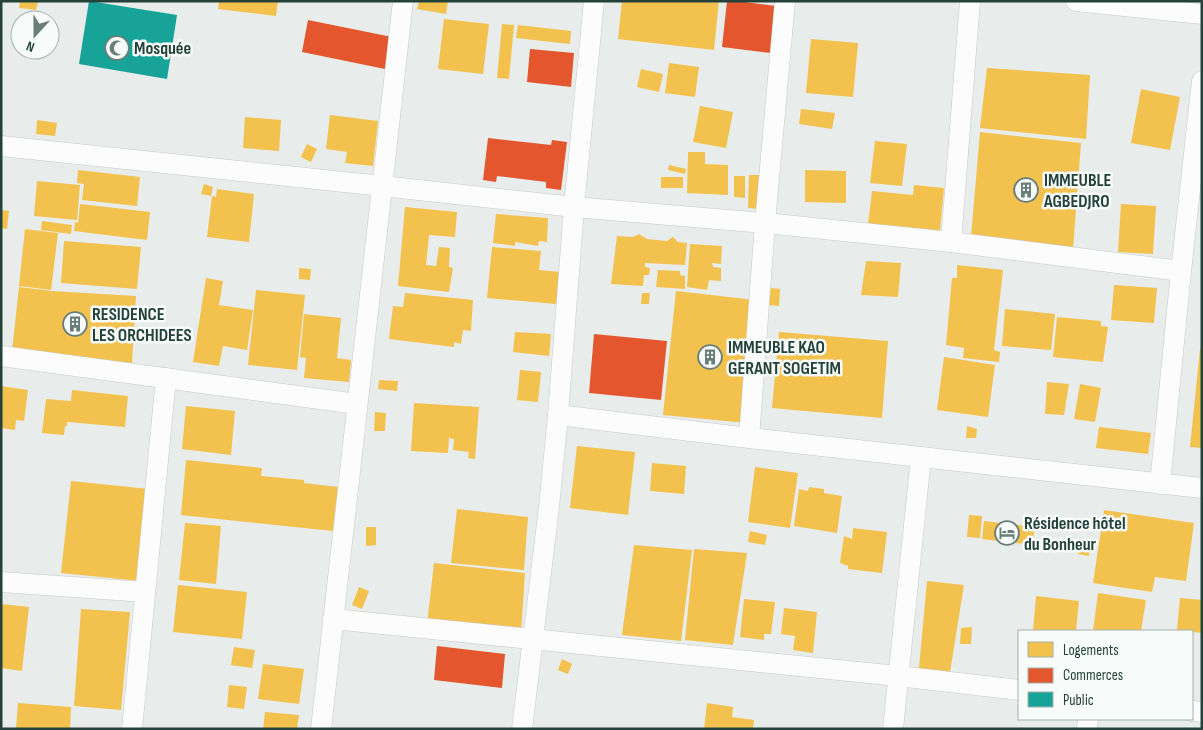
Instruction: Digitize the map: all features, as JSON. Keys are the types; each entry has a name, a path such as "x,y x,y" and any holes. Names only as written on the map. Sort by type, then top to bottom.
{"street":[{"path":"320,729 403,1"},
{"path":"522,729 549,507 574,207 594,1"},
{"path":"749,438 765,223 785,1"},
{"path":"951,242 970,1"},
{"path":"1076,1 1202,14"},
{"path":"1160,484 1202,81"},
{"path":"1,146 574,207 765,223 951,242 1181,271"},
{"path":"1,356 357,404"},
{"path":"132,729 166,378"},
{"path":"558,415 1202,488"},
{"path":"893,729 922,457"},
{"path":"1,582 145,592"},
{"path":"333,619 1018,690"}],"building: Logements":[{"path":"20,1 38,2 36,10 19,8"},
{"path":"219,1 278,1 276,16 218,9"},
{"path":"419,1 448,1 446,14 417,9"},
{"path":"622,1 719,1 714,50 618,39"},
{"path":"444,19 489,24 483,74 438,69"},
{"path":"502,24 514,25 509,79 497,78"},
{"path":"518,25 571,31 570,44 516,38"},
{"path":"811,39 858,43 853,97 806,93"},
{"path":"669,63 699,67 695,97 665,93"},
{"path":"987,68 1090,75 1086,139 980,128"},
{"path":"641,69 663,74 659,92 637,87"},
{"path":"1141,89 1180,97 1170,150 1131,143"},
{"path":"700,106 733,112 726,148 693,142"},
{"path":"801,109 835,113 832,129 799,124"},
{"path":"330,115 378,121 373,166 345,163 347,152 326,149"},
{"path":"245,117 281,120 279,151 243,148"},
{"path":"37,120 57,123 55,136 36,134"},
{"name":"IMMEUBLE AGBEDJRO","path":"980,132 1081,143 1073,249 971,237"},
{"path":"875,141 907,144 902,186 870,183"},
{"path":"307,144 317,149 311,162 301,157"},
{"path":"688,152 705,152 705,164 728,165 728,195 687,193"},
{"path":"669,165 686,169 685,174 668,170"},
{"path":"78,170 140,177 137,206 82,200 84,184 77,183"},
{"path":"805,170 846,171 846,203 805,202"},
{"path":"749,175 760,175 759,209 748,208"},
{"path":"734,176 745,176 745,198 734,197"},
{"path":"661,177 683,177 683,188 661,188"},
{"path":"37,181 80,185 77,220 34,216"},
{"path":"204,184 213,187 211,196 201,194"},
{"path":"914,185 944,188 940,231 868,224 872,191 913,195"},
{"path":"217,189 254,194 249,242 207,237 212,196 216,197"},
{"path":"80,204 150,212 147,240 74,231 75,222 78,223"},
{"path":"1121,204 1156,206 1153,254 1118,252"},
{"path":"405,207 457,212 455,237 429,235 426,265 436,266 439,247 450,248 449,267 453,268 449,292 398,286"},
{"path":"1,210 9,211 7,229 1,228"},
{"path":"496,214 548,218 547,242 539,241 538,246 515,242 515,246 493,243"},
{"path":"42,221 72,225 71,234 41,230"},
{"path":"25,229 58,233 51,290 19,286"},
{"path":"639,234 647,239 667,241 673,237 678,242 687,243 685,265 645,263 645,267 650,268 649,275 644,275 643,286 611,284 617,236 633,237"},
{"path":"64,241 141,247 137,289 61,283"},
{"path":"690,244 722,246 721,264 712,263 713,267 721,268 721,281 709,280 707,290 687,287"},
{"path":"492,247 541,251 539,270 560,272 556,304 487,298"},
{"path":"866,261 901,263 898,297 861,295"},
{"path":"957,265 1003,270 994,350 1000,352 999,362 963,358 964,348 946,345 952,278 957,278"},
{"path":"299,268 311,269 310,280 299,279"},
{"path":"658,270 680,271 680,275 685,276 685,289 656,287"},
{"path":"206,278 223,281 219,305 253,310 247,350 223,346 219,366 193,362"},
{"path":"1114,285 1157,288 1154,323 1111,320"},
{"name":"RESIDENCE LES ORCHIDEES","path":"19,287 136,296 132,363 12,351"},
{"path":"771,288 780,289 779,306 768,305"},
{"path":"256,290 305,295 297,370 248,365"},
{"name":"IMMEUBLE KAO GERANT SOGETIM","path":"676,291 755,300 747,423 663,415"},
{"path":"405,293 473,300 471,331 463,330 461,344 454,342 454,347 389,339 393,306 403,307"},
{"path":"642,293 650,293 649,304 641,304"},
{"path":"1005,309 1055,314 1051,350 1002,346"},
{"path":"304,314 341,318 337,358 351,360 349,382 304,378 306,358 300,357"},
{"path":"1057,317 1101,321 1101,326 1108,327 1103,362 1053,357"},
{"path":"515,332 551,334 549,356 513,352"},
{"path":"779,332 888,341 882,418 772,408"},
{"path":"1200,349 1202,349 1202,448 1190,447"},
{"path":"944,357 995,365 988,417 937,410"},
{"path":"520,370 541,372 538,402 517,400"},
{"path":"379,380 398,381 397,391 378,389"},
{"path":"1047,382 1069,384 1064,415 1045,414"},
{"path":"1080,384 1101,388 1095,422 1074,419"},
{"path":"1,386 28,390 24,421 16,420 15,430 1,428"},
{"path":"72,390 128,396 125,427 67,422 64,435 42,433 46,399 71,401"},
{"path":"414,403 479,407 475,459 468,458 469,452 453,450 454,439 449,438 448,453 411,451"},
{"path":"186,406 235,411 231,455 182,449"},
{"path":"375,412 386,413 385,431 374,431"},
{"path":"967,426 977,429 976,438 966,438"},
{"path":"1099,427 1151,433 1148,454 1096,448"},
{"path":"577,446 635,452 628,515 570,508"},
{"path":"186,460 262,468 261,476 304,480 304,483 338,487 333,531 181,515"},
{"path":"652,463 686,466 684,494 650,491"},
{"path":"755,467 798,473 790,528 748,522"},
{"path":"71,481 149,489 140,581 61,573"},
{"path":"809,487 824,489 824,493 842,496 837,533 794,526 799,489 808,491"},
{"path":"457,509 528,517 524,570 451,563"},
{"path":"1104,510 1194,523 1186,581 1155,577 1152,592 1093,583"},
{"path":"969,515 982,516 980,538 967,537"},
{"path":"984,521 1035,527 1032,545 982,539"},
{"path":"185,523 221,526 216,584 179,580"},
{"path":"366,527 376,527 376,545 366,546"},
{"path":"853,528 887,532 882,573 848,569 848,566 840,563 844,536 852,539"},
{"path":"750,531 767,535 765,545 748,542"},
{"path":"1080,543 1090,545 1089,556 1078,554"},
{"path":"634,545 692,550 681,641 622,635"},
{"path":"694,549 747,553 733,645 685,640"},
{"path":"434,563 525,573 521,633 427,624"},
{"path":"927,581 964,585 950,672 919,668"},
{"path":"178,585 247,592 242,639 173,632"},
{"path":"359,587 369,591 362,609 352,605"},
{"path":"1098,593 1146,600 1141,630 1093,630"},
{"path":"1036,596 1079,601 1076,630 1033,630"},
{"path":"1180,598 1202,600 1202,633 1193,632 1193,630 1177,630"},
{"path":"744,599 775,602 771,634 764,634 764,640 740,637"},
{"path":"1,604 29,607 22,671 1,668"},
{"path":"784,608 817,612 813,653 793,650 795,636 781,634"},
{"path":"81,609 130,612 121,710 74,706"},
{"path":"972,627 971,644 960,644 961,628"},
{"path":"234,647 255,650 252,668 231,665"},
{"path":"562,659 572,664 568,674 558,670"},
{"path":"263,664 304,669 299,704 258,699"},
{"path":"229,685 247,687 244,709 227,707"},
{"path":"18,703 71,707 70,729 16,729"},
{"path":"707,703 733,707 732,717 754,720 753,729 704,729"},
{"path":"265,712 299,715 297,729 263,729"}],"building: Commerces":[{"path":"727,1 777,6 771,53 722,47"},
{"path":"308,20 392,37 385,69 302,52"},
{"path":"530,49 574,53 571,87 527,82"},
{"path":"488,138 551,145 552,140 567,142 561,190 546,188 546,182 497,176 496,182 483,180"},
{"path":"594,334 667,341 661,400 589,393"},
{"path":"437,646 505,654 502,688 434,680"}],"building: Public":[{"path":"89,1 177,15 167,79 79,64"}],"place":[{"name":"Mosquée","path":"117,48"},
{"name":"IMMEUBLE AGBEDJRO","path":"1026,190"},
{"name":"RESIDENCE LES ORCHIDEES","path":"75,324"},
{"name":"IMMEUBLE KAO GERANT SOGETIM","path":"710,357"},
{"name":"Résidence hôtel du Bonheur","path":"1007,533"}]}
